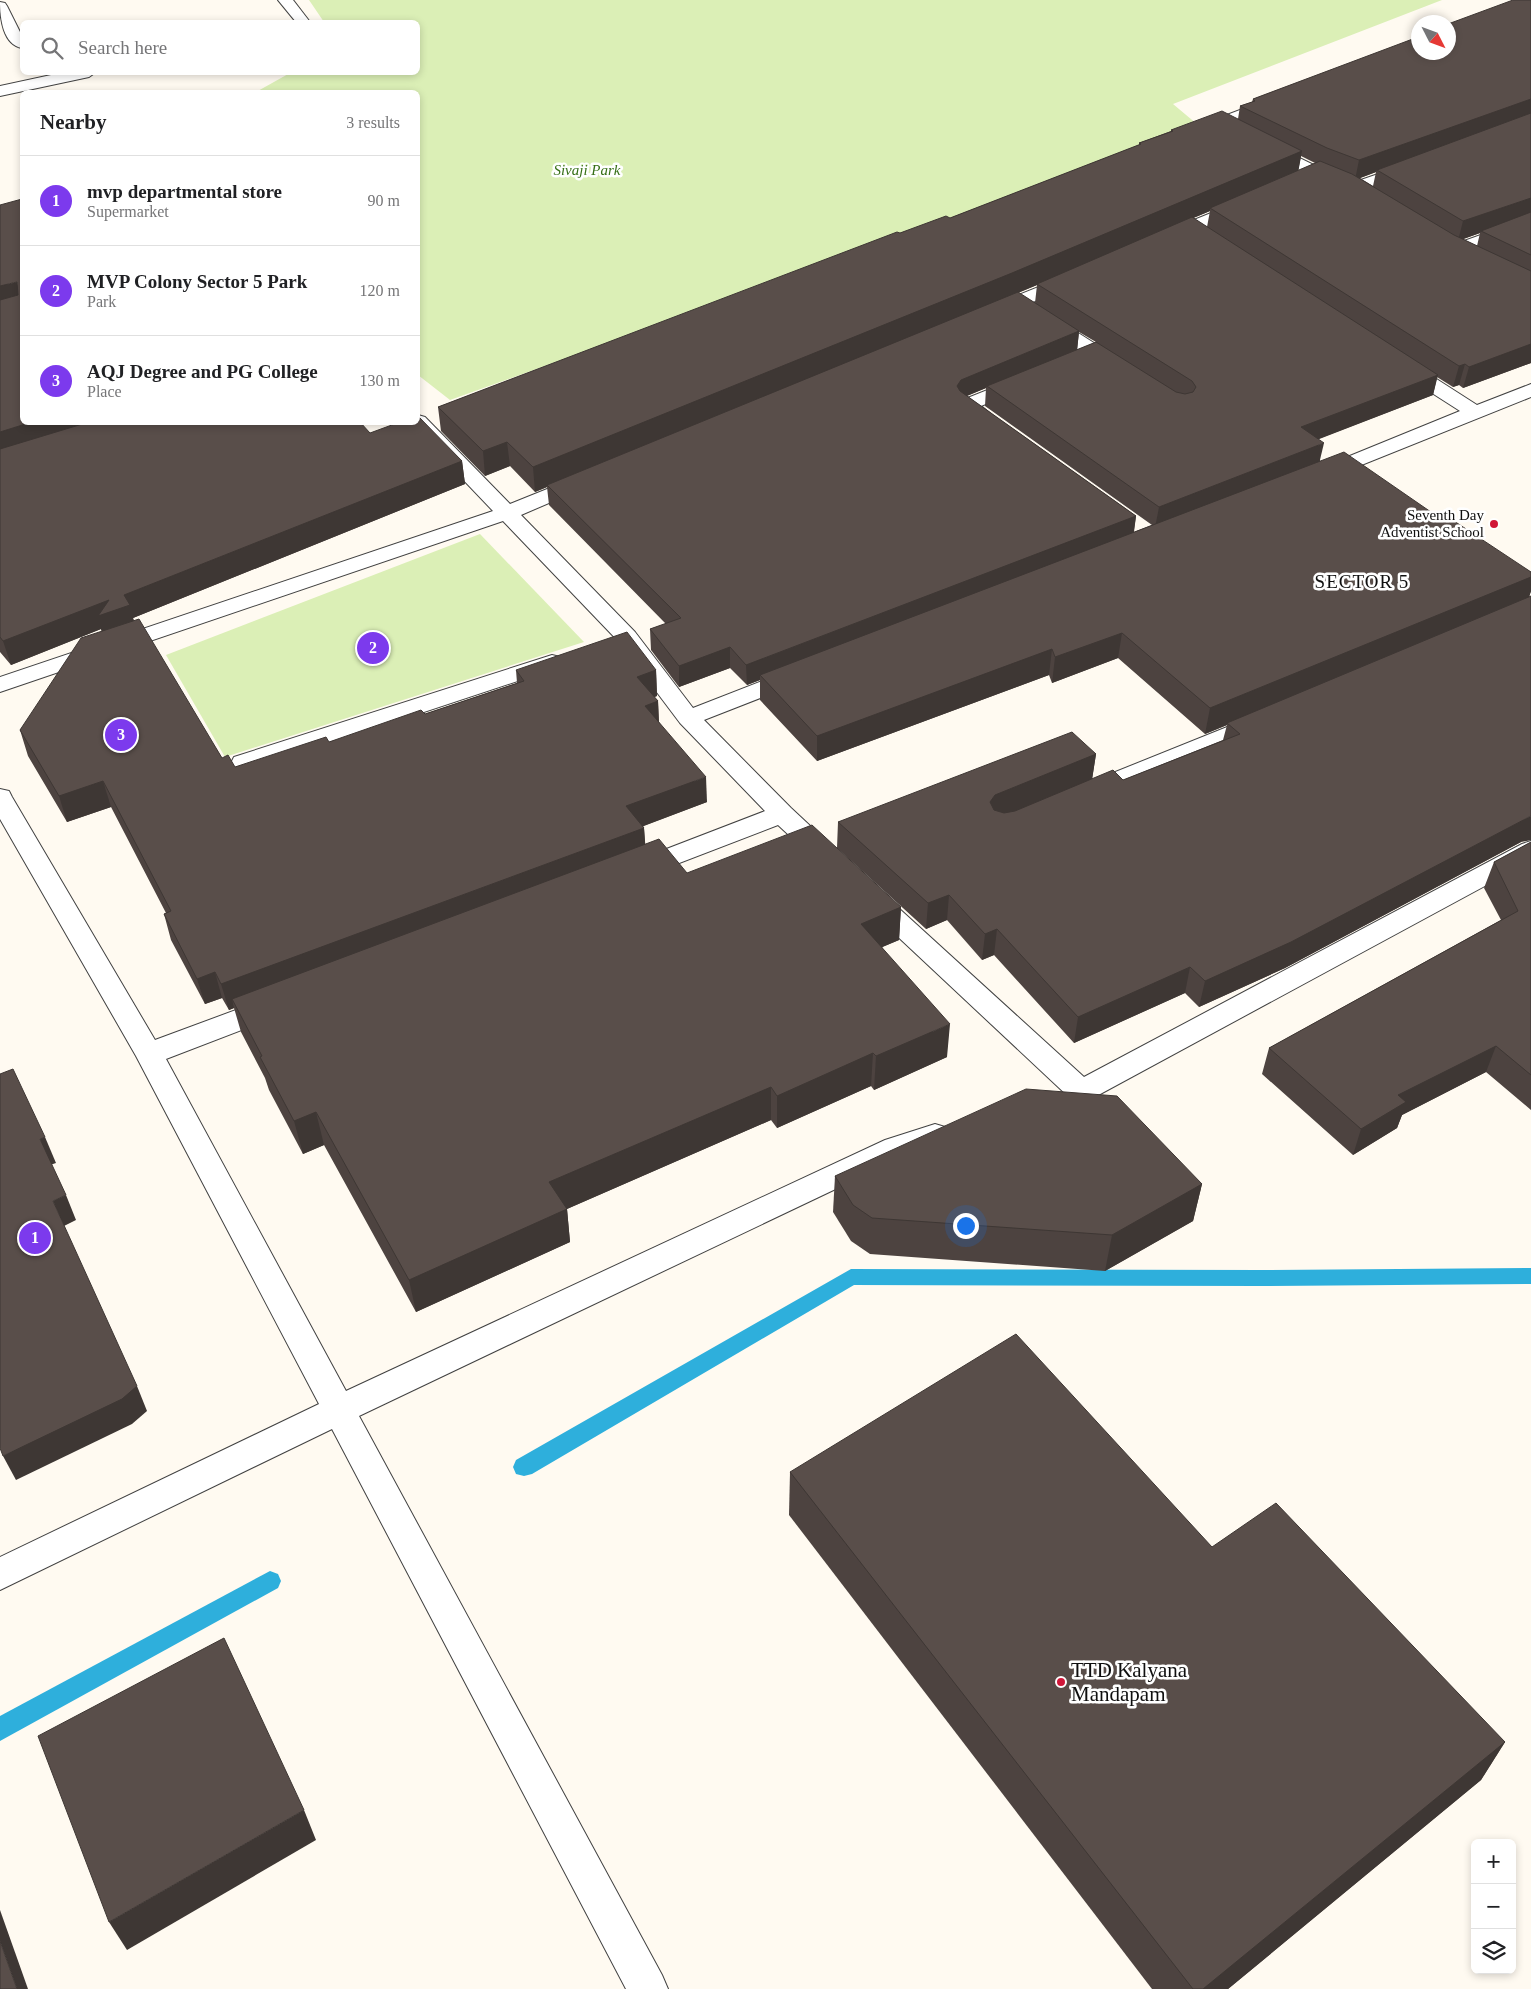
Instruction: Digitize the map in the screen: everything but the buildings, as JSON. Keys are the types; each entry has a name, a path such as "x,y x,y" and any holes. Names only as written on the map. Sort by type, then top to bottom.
{"street":[{"path":"285,0 302,20"},
{"path":"0,6 16,38 20,42"},
{"path":"0,91 55,76 68,90"},
{"path":"1290,96 1217,124 1307,177 1356,188 1372,198"},
{"path":"1356,188 1429,161"},
{"path":"1154,243 1262,196"},
{"path":"1456,250 1531,222"},
{"path":"1190,228 1207,238"},
{"path":"1439,239 1473,258"},
{"path":"972,321 1090,271"},
{"path":"1017,302 1086,356 1134,377"},
{"path":"1391,358 1475,412"},
{"path":"1008,434 967,405 1040,375"},
{"path":"1367,482 1333,470 1531,390"},
{"path":"420,423 507,513 617,640 688,718 782,814 848,875 1067,1095 1531,850"},
{"path":"0,686 507,513 598,475"},
{"path":"243,764 571,656"},
{"path":"688,718 818,668"},
{"path":"1065,803 1275,715"},
{"path":"0,797 149,1054 648,1989"},
{"path":"615,878 782,814"},
{"path":"149,1054 298,997"},
{"path":"0,1574 339,1410 894,1148 960,1128"}],"green space":[{"name":"Sivaji Park","path":"309,0 1442,0 1173,104 1204,130 450,400 420,377 420,90 260,90 286,75 420,75 420,20 323,20"},
{"path":"480,534 584,642 225,757 166,655"}],"waterway":[{"path":"524,1467 851,1277 1261,1278 1531,1276"},
{"path":"0,1729 270,1581"}],"place":[{"name":"Seventh Day Adventist School","path":"1494,524"},
{"name":"MVP Colony Sector 5 Park","path":"373,648"},
{"name":"AQJ Degree and PG College","path":"121,735"},
{"name":"mvp departmental store","path":"35,1238"},
{"name":"TTD Kalyana Mandapam","path":"1061,1682"}],"district":[{"name":"SECTOR 5","path":"1362,581"}]}
